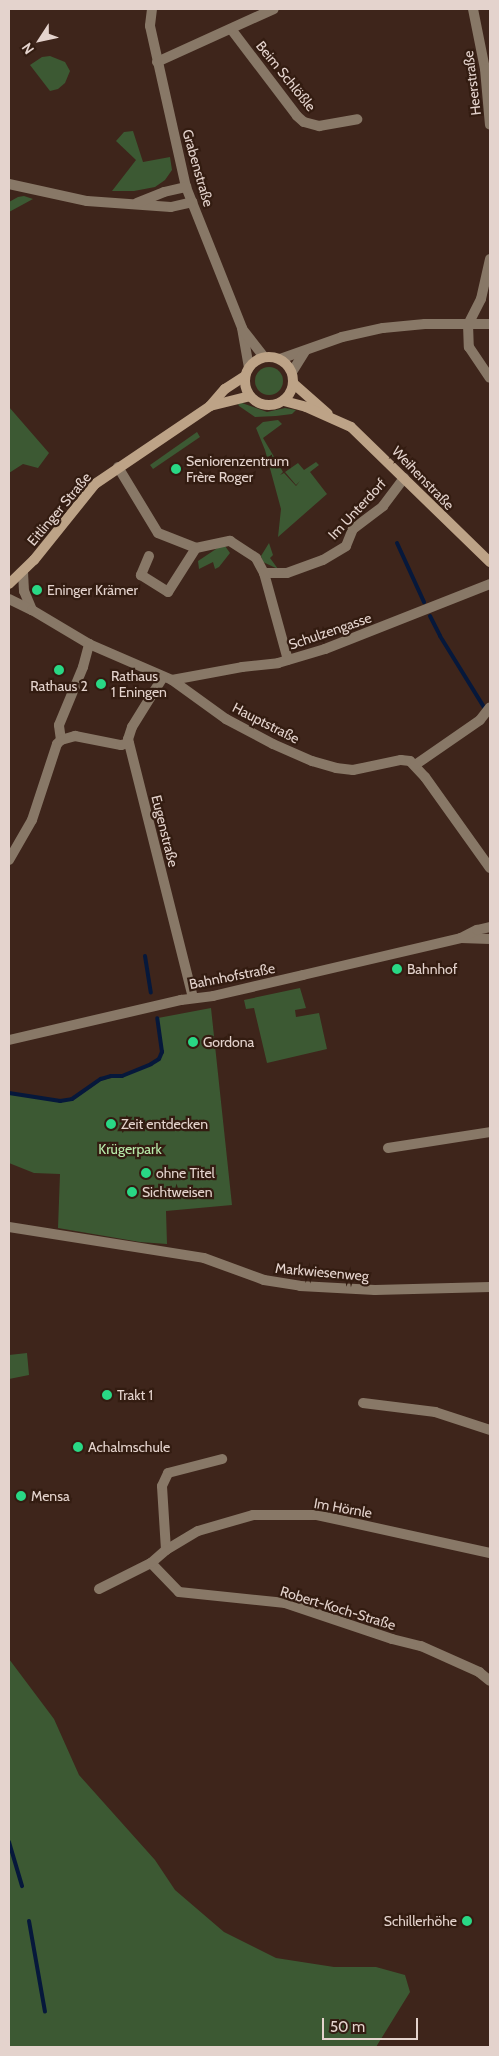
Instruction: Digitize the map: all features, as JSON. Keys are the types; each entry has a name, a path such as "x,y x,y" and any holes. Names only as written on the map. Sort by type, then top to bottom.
{"main road":[{"path":"264,357 280,359 292,372 294,384 289,396 284,401 268,406 255,401 246,390 247,371 264,357"},
{"name":"Eitlinger Straße","path":"9,584 23,572 95,484 210,406 225,389 247,371"},
{"name":"Weihenstraße","path":"294,384 332,418"},
{"name":"Eitlinger Straße","path":"210,406 250,396"},
{"name":"Weihenstraße","path":"284,401 306,407 351,427 490,562"}],"street":[{"name":"Grabenstraße","path":"152,9 150,26 186,187 242,328 247,371"},
{"path":"157,62 274,9"},
{"name":"Heerstraße","path":"473,9 482,54 490,125"},
{"name":"Beim Schlößle","path":"231,29 297,116 304,122 319,126 357,119"},
{"path":"9,184 87,201 171,207 192,202"},
{"path":"136,203 164,192 186,187"},
{"path":"490,259 481,299 468,324 469,347 490,378"},
{"path":"280,359 342,337 383,328 490,324"},
{"name":"Grabenstraße","path":"242,328 264,357"},
{"path":"292,372 305,351"},
{"path":"118,467 158,534 196,548 230,541 256,558 264,573 273,601 288,660"},
{"name":"Im Unterdorf","path":"264,573 287,573 323,560 346,546 353,529 383,506 404,478"},
{"path":"149,556 141,575 168,592 196,548"},
{"path":"23,572 24,591 32,610"},
{"name":"Schulzengasse","path":"168,679 288,660 340,644 490,584"},
{"name":"Hauptstraße","path":"9,599 32,610 89,644 168,679 226,719 273,744 326,766 345,770 364,769 401,760 410,761 415,765"},
{"path":"62,740 59,725 83,667 89,644"},
{"path":"10,855 32,820 51,755 62,740 75,736 121,745 129,743 132,727 168,679"},
{"path":"490,707 480,720 415,765 490,868"},
{"name":"Eugenstraße","path":"129,743 193,998"},
{"name":"Bahnhofstraße","path":"9,1040 147,1007 225,993 461,938 477,930 490,927"},
{"name":"Bahnhofstraße","path":"461,938 490,939"},
{"path":"388,1148 490,1132"},
{"name":"Markwiesenweg","path":"9,1227 204,1258 264,1280 300,1286 375,1290 490,1287"},
{"path":"363,1403 435,1412 490,1430"},
{"path":"166,1550 162,1486 168,1473 222,1459"},
{"name":"Im Hörnle","path":"99,1589 151,1564 166,1550 198,1530 253,1515 317,1515 490,1553"},
{"name":"Robert-Koch-Straße","path":"151,1564 179,1592 285,1603 365,1631 421,1646 479,1672 490,1681"}],"green space":[{"path":"50,56 65,62 70,71 65,83 58,89 50,91 30,65 42,57"},
{"path":"133,131 143,162 170,157 172,170 165,180 155,187 134,191 112,191 136,160 116,141 124,132"},
{"path":"24,196 33,199 9,212 9,202"},
{"path":"269,367 279,371 283,381 279,391 269,395 259,391 255,381 259,371"},
{"path":"242,403 267,412 285,408 296,410 292,414 255,417 239,406 238,404"},
{"path":"9,407 49,453 38,468 23,464 9,473"},
{"path":"278,420 282,424 263,438 283,472 280,475 284,473 296,486 300,481 296,485 285,472 298,463 304,470 316,462 319,465 310,472 327,494 278,537 281,509 265,450 256,428 263,422"},
{"path":"197,432 200,437 153,469 150,465"},
{"path":"269,543 273,555 270,558 278,569 263,562 261,556"},
{"path":"225,546 230,553 219,567 215,569 213,562 199,569 198,561 219,547"},
{"path":"300,988 306,1008 295,1010 296,1017 319,1013 327,1049 267,1063 254,1008 246,1009 244,1000"},
{"name":"Krügerpark","path":"211,1008 232,1205 166,1211 167,1244 140,1242 58,1228 60,1174 34,1173 9,1163 9,1094 48,1098 60,1102 73,1100 102,1080 122,1076 159,1060 163,1052 158,1018"},
{"path":"27,1353 29,1375 9,1379 9,1355"},
{"path":"9,1659 54,1719 79,1775 155,1860 175,1890 224,1932 276,1958 334,1967 376,1967 405,1975 410,1992 376,2047 9,2047"}],"waterway":[{"path":"397,543 424,602"},
{"path":"430,616 440,636 485,709"},
{"path":"145,956 151,993"},
{"path":"9,1093 60,1101 72,1099 101,1079 111,1076 122,1076 151,1064 159,1059 162,1052 157,1018"},
{"path":"9,1842 22,1886"},
{"path":"29,1921 45,2012"}],"place":[{"name":"Seniorenzentrum Frère Roger","path":"176,469"},
{"name":"Eninger Krämer","path":"37,590"},
{"name":"Rathaus 2","path":"59,670"},
{"name":"Rathaus 1 Eningen","path":"101,684"},
{"name":"Bahnhof","path":"397,969"},
{"name":"Gordona","path":"193,1042"},
{"name":"Zeit entdecken","path":"111,1124"},
{"name":"ohne Titel","path":"146,1173"},
{"name":"Sichtweisen","path":"132,1192"},
{"name":"Trakt 1","path":"107,1395"},
{"name":"Achalmschule","path":"78,1447"},
{"name":"Mensa","path":"21,1496"},
{"name":"Schillerhöhe","path":"467,1921"}]}
